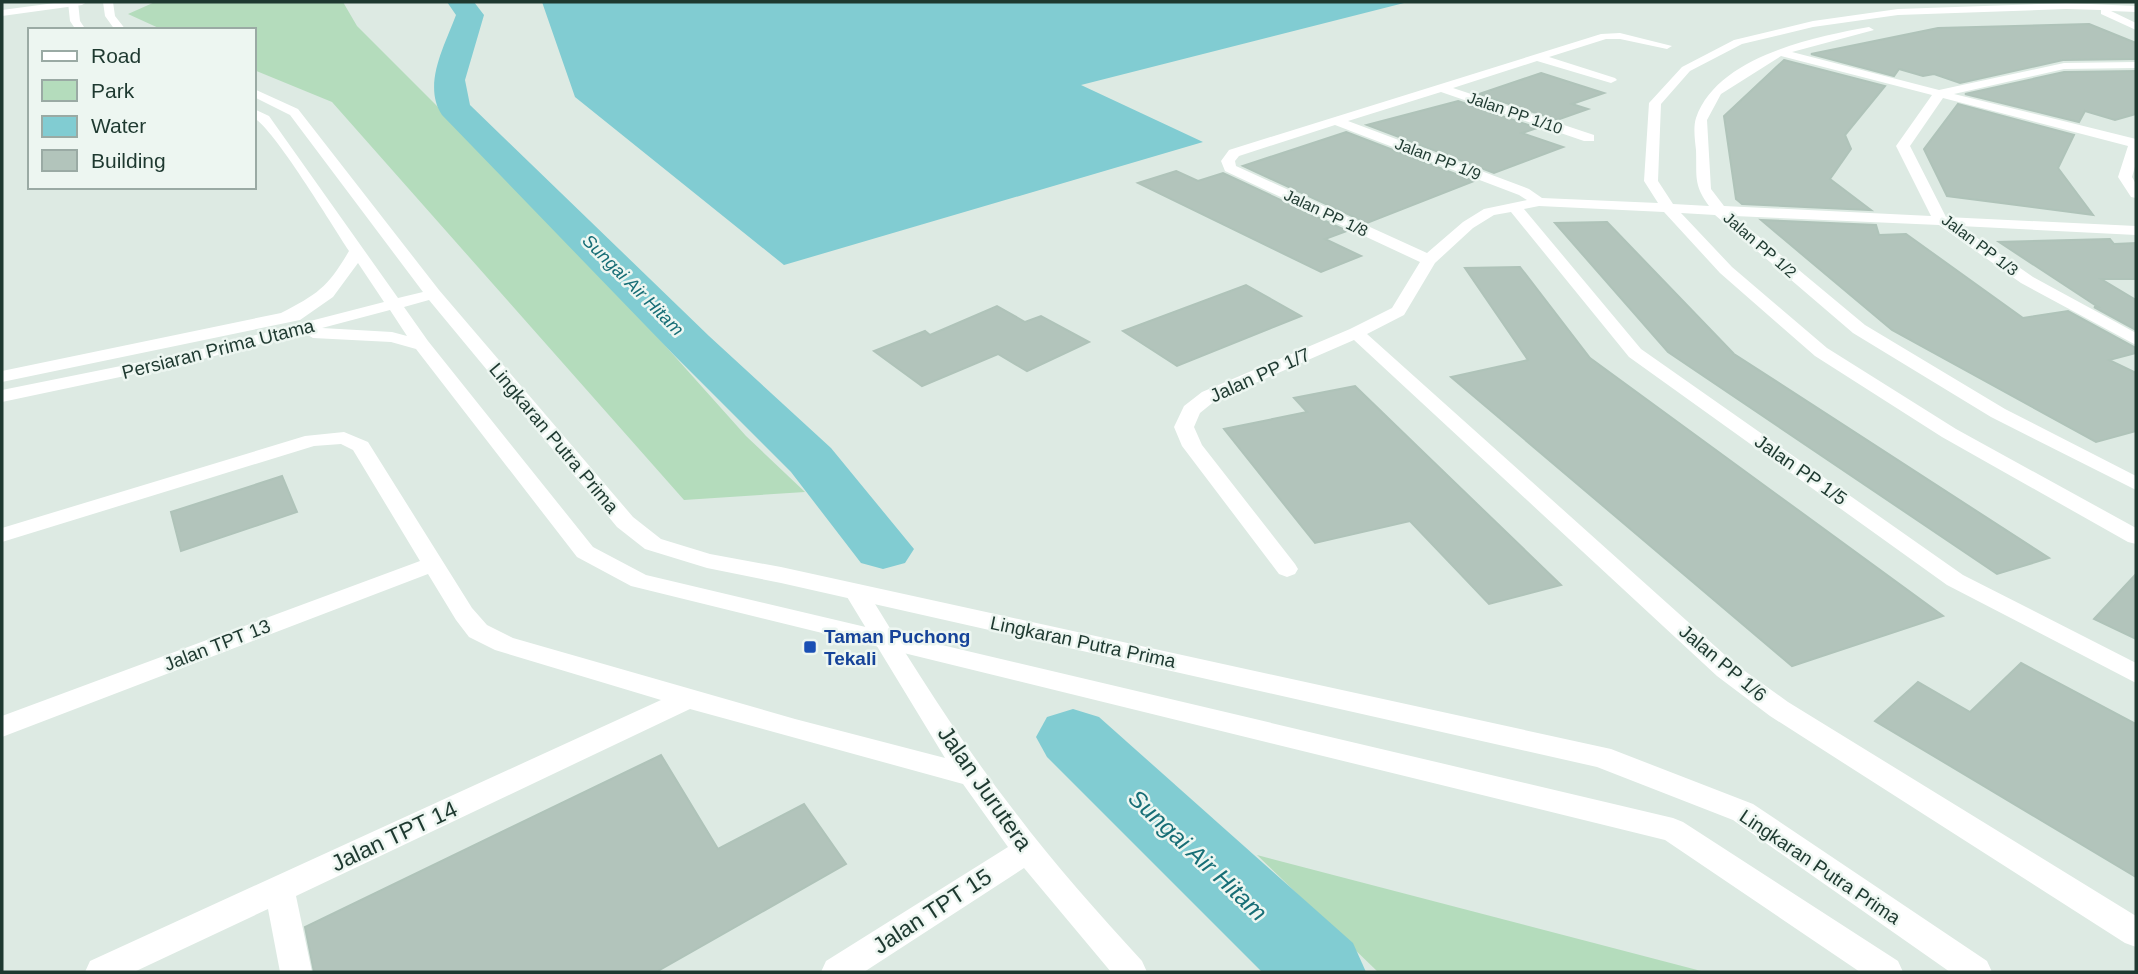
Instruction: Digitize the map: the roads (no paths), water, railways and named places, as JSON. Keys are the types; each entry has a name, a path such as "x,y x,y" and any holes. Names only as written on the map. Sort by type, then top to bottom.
{"street":[{"path":"2,13 76,2 75,21 80,28"},
{"path":"108,2 110,16 119,28"},
{"path":"2135,535 1949,433 1821,352 1727,270 1669,209 1651,181 1656,103 1686,69 1738,42 1813,24 1898,12 1991,7 2136,9"},
{"path":"2093,7 2136,27"},
{"name":"Jalan PP 1/2","path":"2136,19 2012,18 1915,22 1841,35 1780,52 1749,69 1716,92 1701,120 1704,189 1720,211 1859,330 1998,414 2136,484"},
{"path":"1336,121 1605,36 1620,36 1667,46"},
{"path":"1738,42 2135,144 2125,177 2136,194"},
{"path":"1539,58 1611,80"},
{"path":"1941,93 2064,66 2136,65"},
{"name":"Jalan PP 1/10","path":"1442,88 1589,138"},
{"name":"Jalan PP 1/3","path":"1941,93 1903,146 1940,219 2027,280 2136,340"},
{"name":"Lingkaran Putra Prima","path":"256,94 295,112 429,288 625,522 653,544 707,561 1601,757 1743,812 1976,972"},
{"path":"256,114 265,119 285,146 422,345 585,552 639,581 1673,830 1887,972"},
{"name":"Jalan PP 1/8","path":"1336,121 1234,153 1228,161 1230,168 1430,260"},
{"name":"Jalan PP 1/9","path":"1336,121 1524,192 1539,202"},
{"path":"1356,333 1398,311 1430,260 1468,225 1489,212 1539,202 2136,230"},
{"name":"Jalan PP 1/5","path":"1514,206 1635,353 1955,580 2136,674"},
{"path":"286,326 329,294 341,281 356,252"},
{"name":"Persiaran Prima Utama","path":"2,396 178,360 286,326 429,288"},
{"path":"286,326 392,337 422,345"},
{"name":"Persiaran Prima Utama","path":"2,377 286,326"},
{"name":"Jalan PP 1/7","path":"1287,569 1192,446 1184,426 1191,410 1209,396 1356,333"},
{"name":"Jalan PP 1/6","path":"1356,333 1726,670 1779,709 2136,933"},
{"path":"2,535 312,440 344,438 361,446 464,614 478,631 504,644 687,699 900,758 972,775"},
{"name":"Jalan TPT 13","path":"2,727 433,564"},
{"name":"Jalan Jurutera","path":"856,592 883,639 972,775 1028,850 1131,972"},
{"name":"Jalan TPT 14","path":"101,972 687,699"},
{"name":"Jalan TPT 15","path":"837,972 1028,850"},
{"path":"279,889 296,972"}],"water":[{"path":"542,2 1408,2 1081,85 1203,142 784,265 575,97"}],"waterway":[{"name":"Sungai Air Hitam","path":"460,2 470,15 449,80 454,108 692,346 811,460 883,549"},
{"name":"Sungai Air Hitam","path":"1073,737 1322,972"}],"place":[{"name":"Taman Puchong Tekali","path":"810,647"}]}
